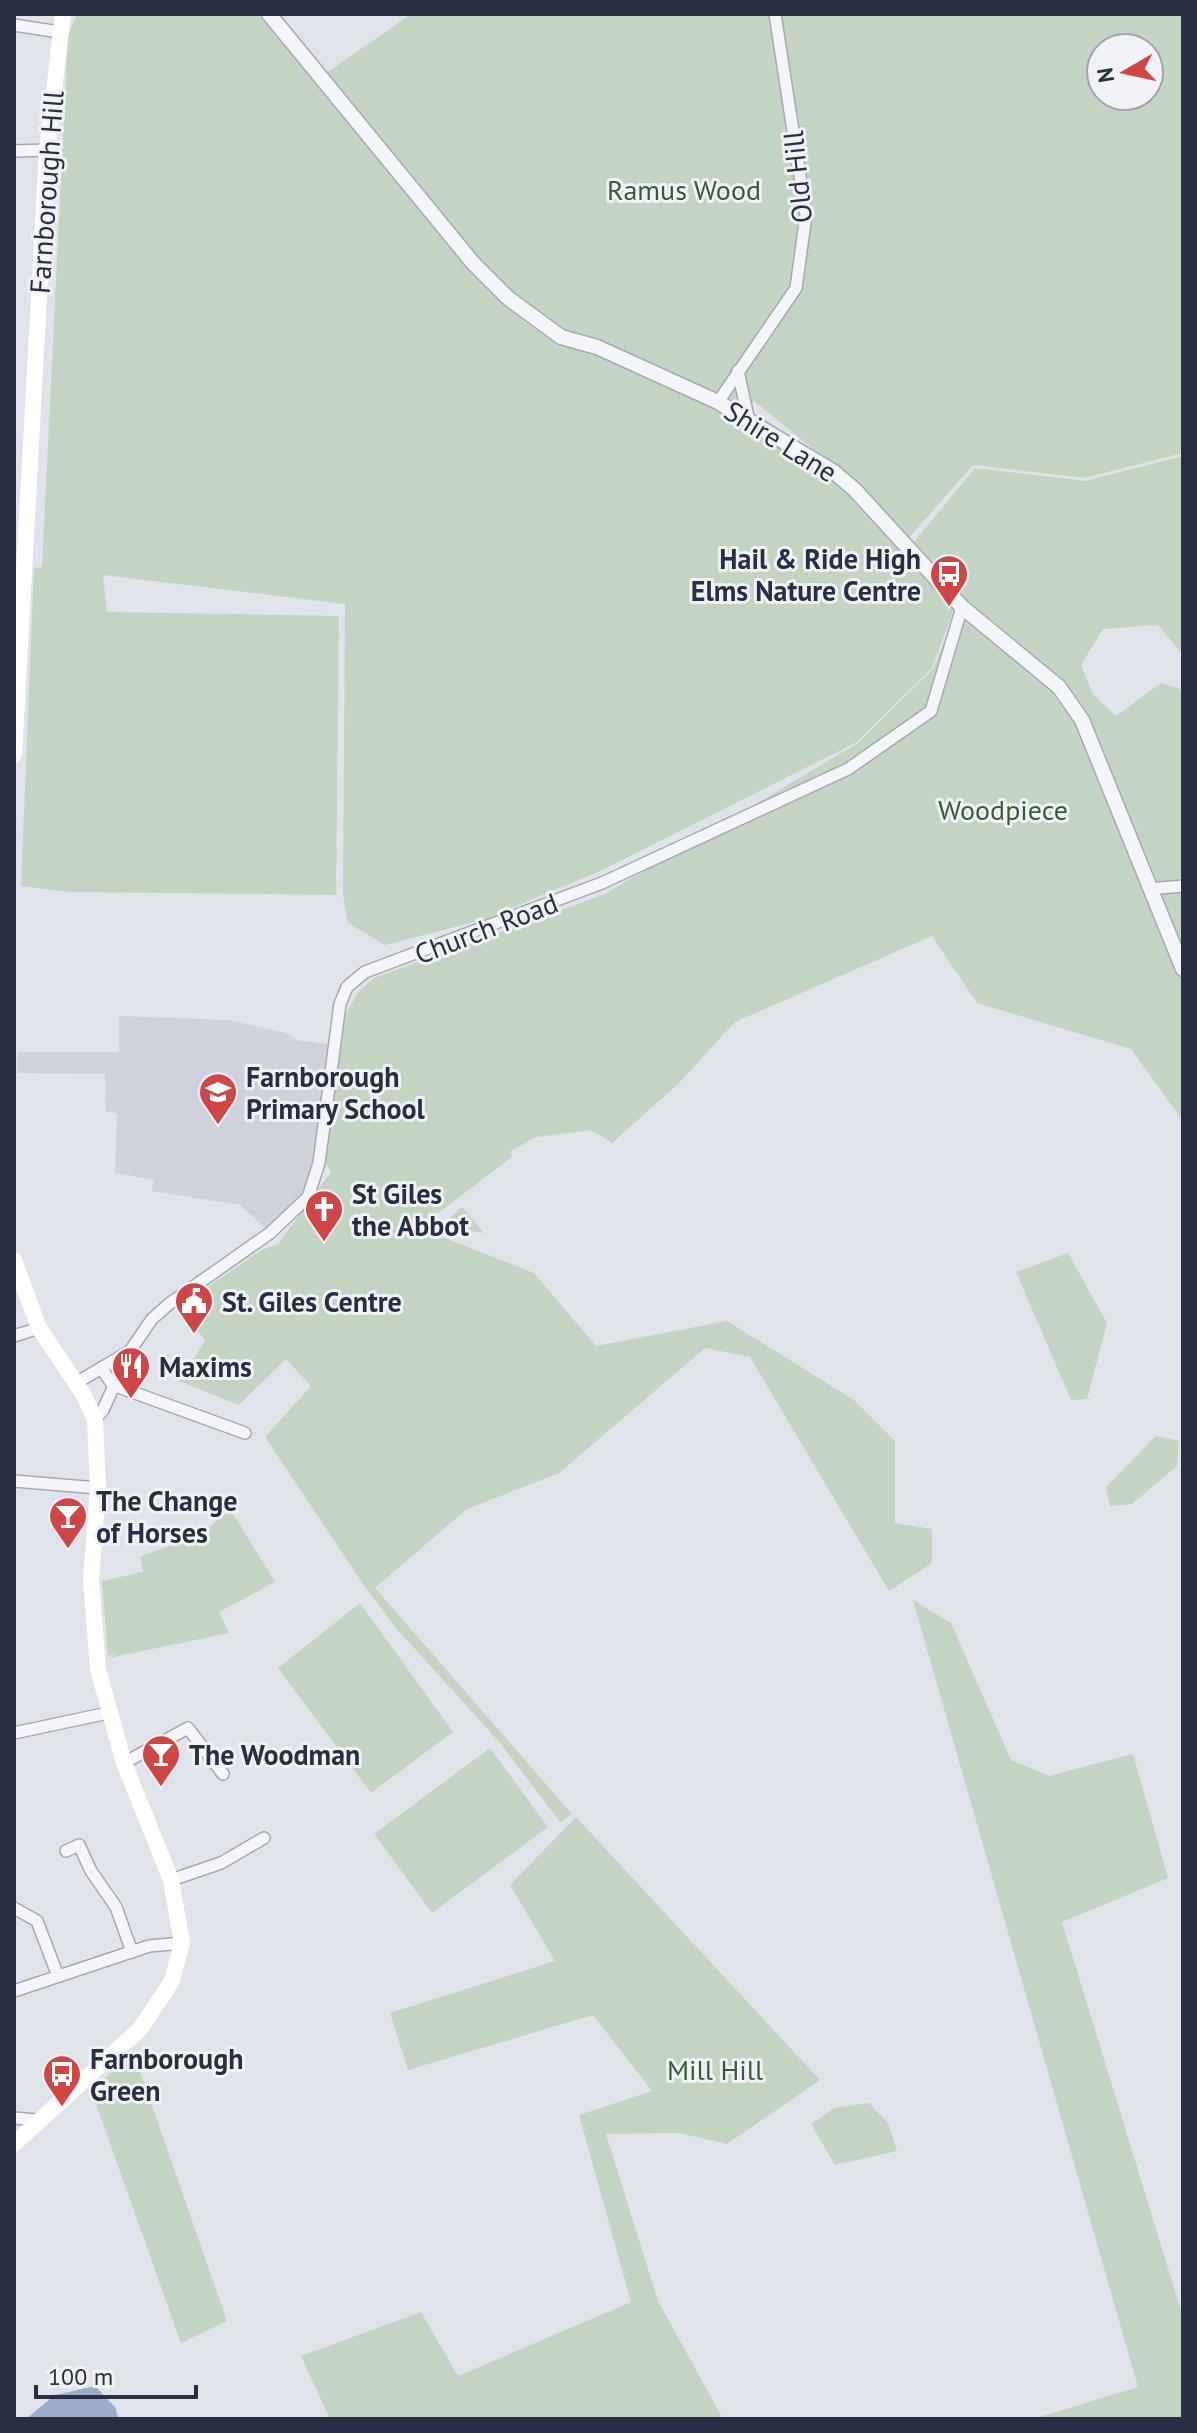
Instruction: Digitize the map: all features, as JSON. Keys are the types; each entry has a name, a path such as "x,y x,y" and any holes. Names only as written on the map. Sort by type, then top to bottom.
{"main road":[{"name":"Farnborough Hill","path":"14,755 47,150 63,14"},
{"path":"14,1260 39,1328 76,1383 95,1419 98,1488 91,1580 98,1669 124,1763 171,1880 182,1943 172,1981 140,2029 14,2144"}],"street":[{"name":"Shire Lane","path":"269,14 473,263 508,298 561,337 597,347 718,402 809,454 855,490 962,607 1028,658 1059,687 1082,720 1183,969"},
{"name":"Old Hill","path":"718,402 796,288 806,215 775,14"},
{"path":"14,25 59,32"},
{"path":"14,151 47,150"},
{"path":"738,371 748,417"},
{"name":"Church Road","path":"95,1419 103,1410 130,1351 152,1319 270,1233 308,1197 319,1163 340,1004 347,987 365,972 602,883 848,769 931,711 962,607"},
{"path":"1149,889 1183,886"},
{"path":"14,1336 39,1328"},
{"name":"Church Road","path":"76,1383 130,1351"},
{"path":"101,1368 113,1385 245,1433"},
{"path":"14,1481 98,1488"},
{"path":"14,1733 108,1713"},
{"path":"124,1763 188,1728 223,1774"},
{"path":"171,1880 221,1863 264,1838"},
{"path":"66,1851 79,1845 116,1907 132,1952"},
{"path":"14,1908 37,1921 58,1976"},
{"path":"14,1991 132,1952 182,1943"},
{"path":"14,2118 37,2120"}],"shaded area":[{"name":"Farnborough Primary School","path":"119,1016 229,1020 286,1033 299,1041 331,1044 313,1168 298,1201 266,1228 240,1205 152,1191 154,1180 115,1173 117,1113 106,1112 105,1074 18,1073 18,1052 119,1052"}],"green space":[{"path":"77,14 258,14 477,273 593,351 720,411 840,484 954,609 932,668 857,742 598,872 482,920 385,945 348,923 343,895 345,604 103,575 107,612 339,616 336,895 69,892 21,886 34,568 42,567 68,35"},
{"name":"Ramus Wood","path":"411,14 1183,14 1183,453 1084,478 973,465 908,539 860,487 754,401 747,410 598,342 563,333 510,294 474,256 325,74"},
{"name":"Woodpiece","path":"1183,456 1183,655 1158,625 1103,629 1081,665 1093,694 1116,716 1161,683 1183,690 1183,1121 1131,1049 977,1003 932,936 735,1022 678,1084 612,1143 591,1130 536,1137 511,1151 512,1157 424,1224 432,1233 534,1273 596,1346 727,1321 854,1400 895,1441 895,1523 932,1529 932,1563 889,1591 750,1357 705,1348 559,1473 467,1509 375,1588 572,1814 560,1822 501,1744 396,1628 265,1437 311,1386 286,1359 239,1405 179,1381 205,1341 183,1309 186,1302 262,1250 278,1244 331,1172 323,1158 346,1013 359,991 374,978 605,894 858,743 933,669 958,608 913,543 975,468 1085,481"},
{"path":"461,1207 464,1209 484,1233 441,1227"},
{"path":"1068,1253 1107,1323 1087,1399 1071,1400 1016,1272"},
{"path":"1156,1436 1179,1441 1177,1466 1132,1504 1110,1506 1106,1487"},
{"path":"231,1510 275,1582 219,1612 229,1633 109,1658 119,1652 108,1656 102,1581 143,1572 140,1557 201,1533"},
{"path":"913,1600 951,1623 1011,1760 1049,1776 1133,1754 1168,1878 1062,1922 1183,2317 1183,2419 1033,2419 1138,2387"},
{"path":"360,1603 453,1732 371,1793 278,1668"},
{"path":"490,1748 548,1827 432,1913 374,1834"},
{"name":"Mill Hill","path":"576,1817 820,2080 727,2144 679,2133 606,2134 658,2301 723,2419 330,2419 301,2356 421,2312 458,2376 631,2302 579,2115 652,2091 593,2015 408,2070 390,2013 555,1961 510,1885"},
{"path":"134,2054 227,2321 181,2343 91,2090"},
{"path":"869,2103 888,2123 897,2151 835,2165 811,2124 834,2108"}],"water":[{"path":"95,2386 115,2407 119,2419 26,2419 55,2395"}],"place":[{"name":"Hail & Ride High Elms Nature Centre","path":"949,608"},
{"name":"Farnborough Primary School","path":"218,1126"},
{"name":"St Giles the Abbot","path":"324,1243"},
{"name":"St. Giles Centre","path":"194,1335"},
{"name":"Maxims","path":"131,1400"},
{"name":"The Change of Horses","path":"68,1550"},
{"name":"The Woodman","path":"161,1788"},
{"name":"Farnborough Green","path":"62,2108"}]}
